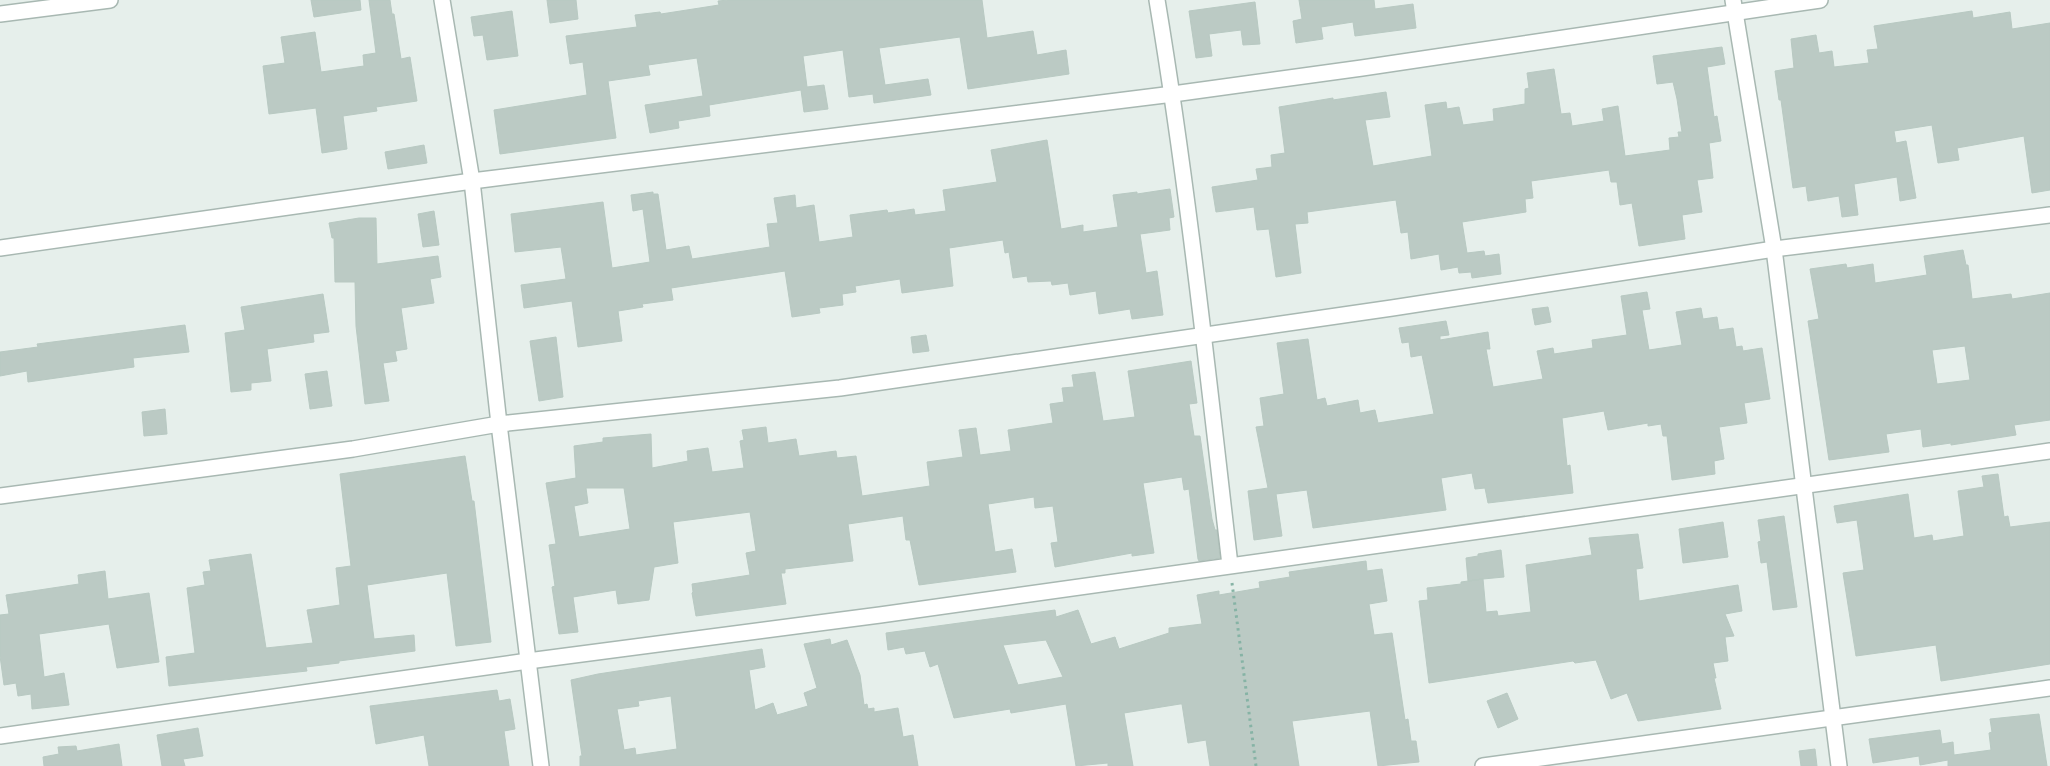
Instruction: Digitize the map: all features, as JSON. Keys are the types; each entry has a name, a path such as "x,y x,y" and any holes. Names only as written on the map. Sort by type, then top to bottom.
{"street":[{"path":"0,14 110,0"},
{"path":"442,0 472,181 499,424 541,766"},
{"path":"1157,0 1173,94 1204,336 1230,565"},
{"path":"0,248 472,181 1173,94 1362,68 1734,6 1820,0"},
{"path":"1734,6 1774,249 1838,766"},
{"path":"0,496 353,448 499,424 840,388 1204,336 1774,249 2050,215"},
{"path":"0,736 528,661 880,615 2050,451"},
{"path":"1483,766 2050,688"}],"path":[{"path":"1230,565 1256,766"}],"building":[{"path":"311,0 360,0 361,10 314,17"},
{"path":"369,0 390,0 401,59 410,57 417,101 376,107 377,111 343,116 347,149 322,153 316,108 269,114 263,66 285,63 281,37 315,32 321,72 364,66 363,55 376,53"},
{"path":"547,0 576,0 578,19 550,23"},
{"path":"982,0 987,38 1033,31 1037,55 1066,50 1069,74 968,89 960,37 879,48 885,85 928,79 931,95 874,103 873,94 849,97 843,50 803,56 807,87 824,85 828,109 804,112 801,90 709,105 710,116 678,121 679,128 650,133 645,105 703,96 697,58 648,65 650,75 608,81 616,138 500,154 494,110 587,95 583,62 570,64 566,36 637,27 635,15 660,12 661,14 719,5 718,1"},
{"path":"1299,0 1374,0 1375,9 1413,4 1416,28 1355,36 1353,22 1321,27 1323,39 1296,43 1293,21 1302,19"},
{"path":"1255,2 1260,44 1243,45 1241,30 1209,34 1212,56 1196,58 1189,11"},
{"path":"512,11 518,56 487,60 483,35 474,36 471,17"},
{"path":"1972,11 1973,18 2010,12 2012,29 2050,23 2050,190 2032,193 2024,136 1957,148 1959,160 1938,163 1932,125 1894,131 1896,143 1906,141 1916,198 1900,201 1897,177 1854,184 1858,215 1842,217 1839,196 1808,201 1806,186 1793,188 1781,100 1779,100 1775,71 1794,68 1791,39 1816,35 1819,53 1832,51 1834,67 1869,63 1867,50 1878,49 1874,26"},
{"path":"1722,47 1725,64 1707,67 1714,117 1717,116 1721,141 1709,143 1713,178 1697,180 1702,212 1682,215 1685,239 1639,246 1632,203 1620,205 1617,182 1611,182 1609,170 1531,181 1533,198 1525,199 1526,212 1462,222 1467,253 1484,251 1485,256 1499,254 1501,274 1472,278 1471,272 1459,273 1458,267 1441,270 1439,254 1411,259 1408,232 1401,233 1396,200 1307,212 1308,223 1295,224 1301,273 1276,277 1269,229 1257,230 1254,207 1216,212 1212,187 1258,180 1256,169 1272,167 1271,155 1285,153 1279,107 1333,98 1333,100 1386,92 1390,117 1365,120 1373,166 1432,156 1425,105 1446,102 1447,109 1459,107 1463,125 1494,121 1493,109 1525,104 1525,89 1529,88 1527,73 1554,69 1561,114 1570,113 1572,126 1604,121 1602,109 1618,106 1625,156 1670,150 1669,138 1679,137 1678,132 1682,132 1677,99 1673,82 1657,84 1653,56"},
{"path":"1047,140 1061,229 1083,225 1083,232 1118,227 1113,195 1137,192 1137,194 1170,189 1174,217 1169,218 1170,230 1140,234 1146,273 1157,271 1163,315 1132,319 1130,309 1099,314 1096,291 1070,295 1068,283 1052,285 1051,281 1028,282 1027,276 1013,278 1009,252 1005,253 1003,240 949,248 953,286 902,293 900,279 855,286 856,292 842,294 843,305 819,308 820,313 792,317 785,271 671,288 673,300 642,304 643,307 618,311 622,341 578,347 572,301 524,308 521,285 566,279 561,247 515,252 511,214 603,202 612,268 650,262 643,209 633,211 631,195 653,192 653,194 658,194 666,250 689,246 692,259 770,247 767,224 778,223 774,198 795,195 796,208 814,205 819,242 853,237 850,215 887,210 888,213 914,209 915,215 946,211 943,190 997,182 991,150"},
{"path":"424,145 427,163 388,169 385,152"},
{"path":"434,211 439,245 423,247 418,214"},
{"path":"359,218 376,218 377,264 438,256 441,277 430,279 434,303 401,308 407,349 395,351 397,361 383,363 389,401 365,404 356,326 355,282 335,282 334,238 332,238 329,223"},
{"path":"1963,250 1966,265 1968,265 1972,299 2011,294 2012,299 2050,293 2050,420 2014,425 2016,435 1951,445 1951,443 1923,447 1921,429 1886,434 1889,452 1829,460 1808,321 1819,319 1810,269 1846,264 1847,268 1873,264 1875,283 1927,275 1924,256","holes":["1965,346 1970,380 1937,384 1932,350"]},
{"path":"1647,292 1650,309 1642,310 1649,350 1682,345 1676,312 1701,308 1703,319 1717,317 1719,330 1733,328 1736,347 1742,346 1743,351 1762,348 1770,399 1744,403 1747,423 1719,427 1724,459 1714,461 1715,474 1672,480 1667,436 1663,436 1661,424 1648,426 1648,423 1608,430 1604,411 1562,418 1567,466 1570,465 1573,493 1488,503 1485,488 1475,489 1472,473 1441,478 1446,510 1313,528 1307,490 1276,494 1282,536 1254,540 1248,491 1268,488 1256,427 1264,426 1260,398 1284,394 1277,343 1308,339 1317,400 1325,398 1327,406 1358,400 1360,413 1375,410 1378,423 1434,414 1422,355 1411,357 1409,342 1402,343 1399,328 1446,321 1449,335 1440,336 1440,340 1488,332 1490,349 1486,349 1493,387 1543,379 1537,351 1553,348 1554,354 1593,348 1592,340 1627,335 1621,296"},
{"path":"323,294 329,332 313,334 314,342 267,349 271,381 251,383 251,390 231,392 225,333 245,330 241,307"},
{"path":"1548,307 1551,322 1535,325 1532,309"},
{"path":"185,325 189,352 133,358 134,367 28,382 27,371 0,376 0,352 38,347 37,344"},
{"path":"926,335 929,351 913,353 911,337"},
{"path":"556,337 563,397 539,401 530,341"},
{"path":"1191,361 1197,403 1189,404 1194,436 1200,436 1212,519 1215,530 1217,530 1220,558 1199,561 1198,559 1189,489 1184,490 1182,477 1143,483 1154,553 1132,556 1132,553 1055,567 1051,543 1058,542 1053,506 1035,508 1034,497 988,504 995,552 1012,549 1016,572 919,585 910,540 906,540 903,516 848,524 853,561 785,569 785,573 781,573 786,604 696,616 692,584 750,575 746,553 756,551 750,512 673,522 678,563 654,567 649,600 618,604 616,590 573,597 578,632 559,634 552,587 555,586 549,545 556,544 546,483 576,478 574,446 603,442 603,438 651,434 652,468 688,461 687,451 708,448 712,472 744,468 740,441 744,440 742,430 766,427 768,443 796,439 799,456 836,451 837,458 856,456 862,496 930,486 927,462 963,457 959,430 976,428 980,455 1011,451 1008,430 1053,423 1050,404 1064,402 1062,388 1074,387 1072,375 1095,372 1103,421 1135,417 1128,371","holes":["586,488 624,488 630,529 579,537 574,506 588,503"]},
{"path":"327,371 332,406 310,409 305,374"},
{"path":"165,409 167,434 144,436 142,412"},
{"path":"465,456 472,501 474,501 491,642 456,646 447,573 367,585 374,639 414,635 415,651 306,667 307,671 169,686 166,657 195,653 187,588 205,585 203,572 211,571 209,560 251,554 266,648 313,643 307,610 340,605 336,568 351,566 340,474"},
{"path":"1998,474 2004,517 2008,516 2010,527 2050,522 2050,664 1941,681 1936,645 1856,656 1843,573 1864,570 1857,520 1837,523 1834,506 1908,494 1914,538 1932,535 1933,541 1964,536 1958,491 1984,487 1982,476"},
{"path":"1784,516 1797,607 1773,610 1767,562 1761,563 1758,542 1761,541 1758,520"},
{"path":"1723,522 1728,557 1683,563 1679,529"},
{"path":"1638,534 1643,568 1636,569 1639,601 1738,585 1742,611 1725,614 1734,636 1725,637 1728,661 1713,663 1716,678 1714,678 1721,709 1638,721 1627,693 1611,699 1596,660 1575,663 1573,661 1429,683 1419,601 1428,600 1427,588 1483,579 1486,612 1497,611 1498,616 1531,612 1526,565 1592,555 1589,538"},
{"path":"1501,550 1504,577 1468,581 1466,558"},
{"path":"1366,561 1367,571 1382,569 1387,601 1369,604 1374,635 1392,633 1405,720 1408,719 1411,741 1416,741 1419,762 1378,766 1370,711 1292,721 1299,766 1210,766 1206,740 1188,743 1182,704 1180,704 1124,713 1133,766 1108,766 1108,763 1076,766 1066,704 1011,713 1010,709 954,718 938,664 930,667 925,651 906,654 904,647 888,650 886,633 1055,610 1056,617 1078,610 1091,644 1115,637 1119,649 1169,633 1169,628 1202,624 1197,595 1219,591 1219,595 1260,588 1259,582 1290,577 1289,572","holes":["1046,640 1063,677 1018,685 1003,645"]},
{"path":"105,571 108,599 149,593 159,662 117,668 109,624 39,634 44,677 64,673 69,705 32,709 31,694 18,696 16,683 4,685 0,656 0,615 9,614 6,595 79,584 78,575"},
{"path":"830,639 831,645 847,640 860,675 864,705 867,704 868,709 874,708 874,712 898,708 903,737 913,735 918,766 580,766 580,756 582,756 571,680 598,674 762,649 765,667 749,670 755,710 773,703 777,715 808,706 804,693 817,688 804,644","holes":["671,696 677,749 636,755 635,748 624,750 617,709 639,706 638,701"]},
{"path":"497,690 499,701 510,699 515,729 504,731 509,766 429,766 424,735 376,744 370,706"},
{"path":"1507,693 1518,719 1498,728 1487,701"},
{"path":"2039,714 2047,766 1948,766 1948,760 1920,765 1919,756 1873,763 1869,739 1940,730 1942,744 1953,742 1954,755 1991,750 1989,733 1992,732 1990,719"},
{"path":"198,728 203,756 183,759 185,766 162,766 157,735"},
{"path":"119,744 122,766 44,766 43,757 59,754 58,747 76,746 77,751"},
{"path":"1815,749 1817,766 1801,766 1799,751"}]}
